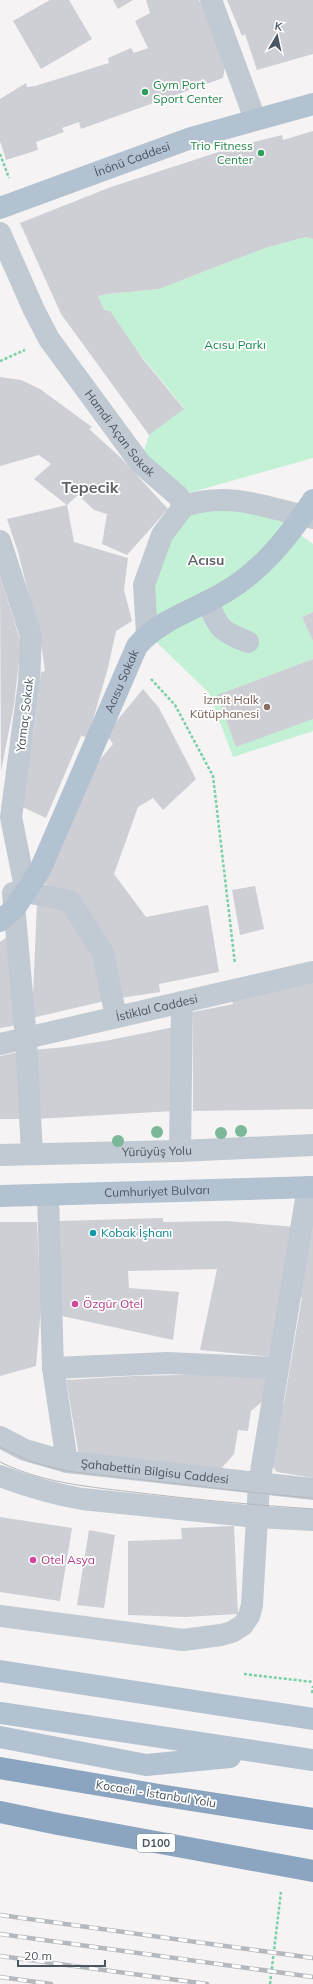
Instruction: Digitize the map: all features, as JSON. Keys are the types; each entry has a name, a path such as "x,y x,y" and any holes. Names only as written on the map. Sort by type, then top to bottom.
{"highway":[{"name":"Kocaeli - İstanbul Yolu","path":"0,1768 313,1819"},
{"name":"D100","path":"0,1812 313,1871"},
{"path":"0,1819 58,1824"}],"main road":[{"name":"İnönü Caddesi","path":"0,208 191,138 313,104"},
{"name":"Acısu Sokak","path":"14,907 40,870 128,663 137,646 147,633 221,595 256,570 310,514"},
{"name":"Cumhuriyet Bulvarı","path":"0,1196 311,1187"},
{"path":"0,1671 313,1719"},
{"path":"0,1713 262,1754 313,1760"},
{"path":"0,1737 146,1765 262,1754"}],"street":[{"path":"211,0 255,119"},
{"name":"Hamdi Açan Sokak","path":"0,233 34,310 49,339 140,462 178,496 184,506"},
{"path":"147,633 144,585 162,535 184,506 198,502 236,499 310,514"},
{"name":"Yamaç Sokak","path":"0,541 31,636 30,682 5,813 26,1039 32,1154"},
{"path":"208,601 214,618 227,634 248,642"},
{"path":"14,907 70,901 104,953 116,1017"},
{"name":"İstiklal Caddesi","path":"0,1044 313,972"},
{"path":"180,1151 182,1002"},
{"name":"Yürüyüş Yolu","path":"0,1154 180,1151 313,1145"},
{"path":"0,1616 183,1640 232,1632 243,1625 250,1616 252,1605 259,1484 278,1368 311,1187"},
{"path":"48,1195 53,1368 66,1462"},
{"path":"53,1368 167,1363 278,1368"},
{"name":"Şahabettin Bilgisu Caddesi","path":"0,1437 26,1450 66,1462 313,1489"},
{"path":"0,1476 31,1488 62,1496 257,1517 313,1520"}],"path":[{"path":"0,154 9,180"},
{"path":"149,676 175,705 213,776 235,968 240,988"},
{"path":"244,1674 313,1682"}],"green space":[{"name":"Acısu Parkı","path":"306,237 313,239 313,458 178,496 140,463 149,435 184,408 104,310 98,296 159,289 265,248"},
{"path":"184,506 302,516 292,529 313,544 313,612 302,617 313,641 313,659 218,695 236,746 313,719 313,731 233,757 209,693 147,633 155,549"}],"building":[{"path":"50,0 69,0 92,39 41,69 13,21"},
{"path":"113,0 133,0 118,9"},
{"path":"146,0 199,0 226,61 223,78 81,129 79,122 62,128 64,132 36,142 38,150 6,160 0,141 0,99 26,83 27,87 35,86 109,63 108,58 131,48 134,53 148,48 135,21 150,13"},
{"path":"227,0 313,0 313,54 257,70 245,34 242,36"},
{"path":"313,131 313,239 306,237 265,248 159,289 98,296 104,310 110,311 143,359 184,409 149,435 61,314 20,223 111,187 234,147 282,135 283,140"},
{"path":"0,377 21,380 40,389 92,427 89,429 121,458 168,509 127,555 102,544 107,514 94,510 78,495 67,505 34,479 51,464 39,455 0,466"},
{"path":"67,505 74,542 128,558 124,590 132,621 116,631 108,668 88,737 81,736 46,818 20,806 34,730 41,672 45,671 41,643 18,552 7,519"},
{"path":"0,577 21,643 14,705 1,771"},
{"path":"313,612 313,641 302,617"},
{"name":"İzmit Halk Kütüphanesi","path":"313,659 313,719 236,747 217,695"},
{"path":"143,689 159,708 196,779 163,810 153,798 138,807 114,874 146,917 208,905 219,972 159,984 160,992 114,999 81,902 41,882 87,775 113,744 106,734"},
{"path":"255,886 264,929 240,935 232,890"},
{"path":"37,903 68,907 100,957 109,1000 32,1018"},
{"path":"11,934 18,1025 0,1028 0,942"},
{"path":"313,983 313,1109 193,1111 193,1012 233,1004 232,999"},
{"path":"174,1027 173,1111 36,1119 33,1050 66,1047 110,1040"},
{"path":"19,1052 23,1119 0,1119 0,1056"},
{"path":"163,1218 163,1222 227,1221 295,1227 273,1357 200,1350 217,1269 128,1271 129,1288 179,1292 173,1340 62,1316 59,1221"},
{"path":"313,1219 313,1478 277,1472 269,1462 278,1402 284,1403 302,1297 299,1297"},
{"path":"0,1222 37,1222 41,1308 36,1366 0,1376"},
{"path":"227,1374 268,1378 264,1400 251,1411 248,1431 238,1430 234,1454 219,1471 79,1456 66,1380 133,1376"},
{"name":"Otel Asya","path":"0,1517 72,1528 60,1601 0,1592"},
{"path":"234,1526 238,1614 185,1617 128,1615 128,1541 182,1539 181,1528"},
{"path":"89,1530 115,1535 104,1608 77,1605"}],"tram line":[{"path":"0,1447 29,1461 66,1471 313,1498"},
{"path":"0,1462 34,1475 69,1484 162,1496 313,1509"}],"railway":[{"path":"0,1915 313,1958"},
{"path":"0,1934 313,1977"},
{"path":"0,1956 207,1984"},
{"path":"0,1977 51,1984"}],"place":[{"name":"Gym Port Sport Center","path":"145,92"},
{"name":"Trio Fitness Center","path":"261,153"},
{"name":"İzmit Halk Kütüphanesi","path":"267,707"},
{"name":"Kobak İşhanı","path":"93,1233"},
{"name":"Özgür Otel","path":"75,1304"},
{"name":"Otel Asya","path":"33,1560"}],"district":[{"name":"Tepecik","path":"90,487"},
{"name":"Acısu","path":"206,560"}]}
